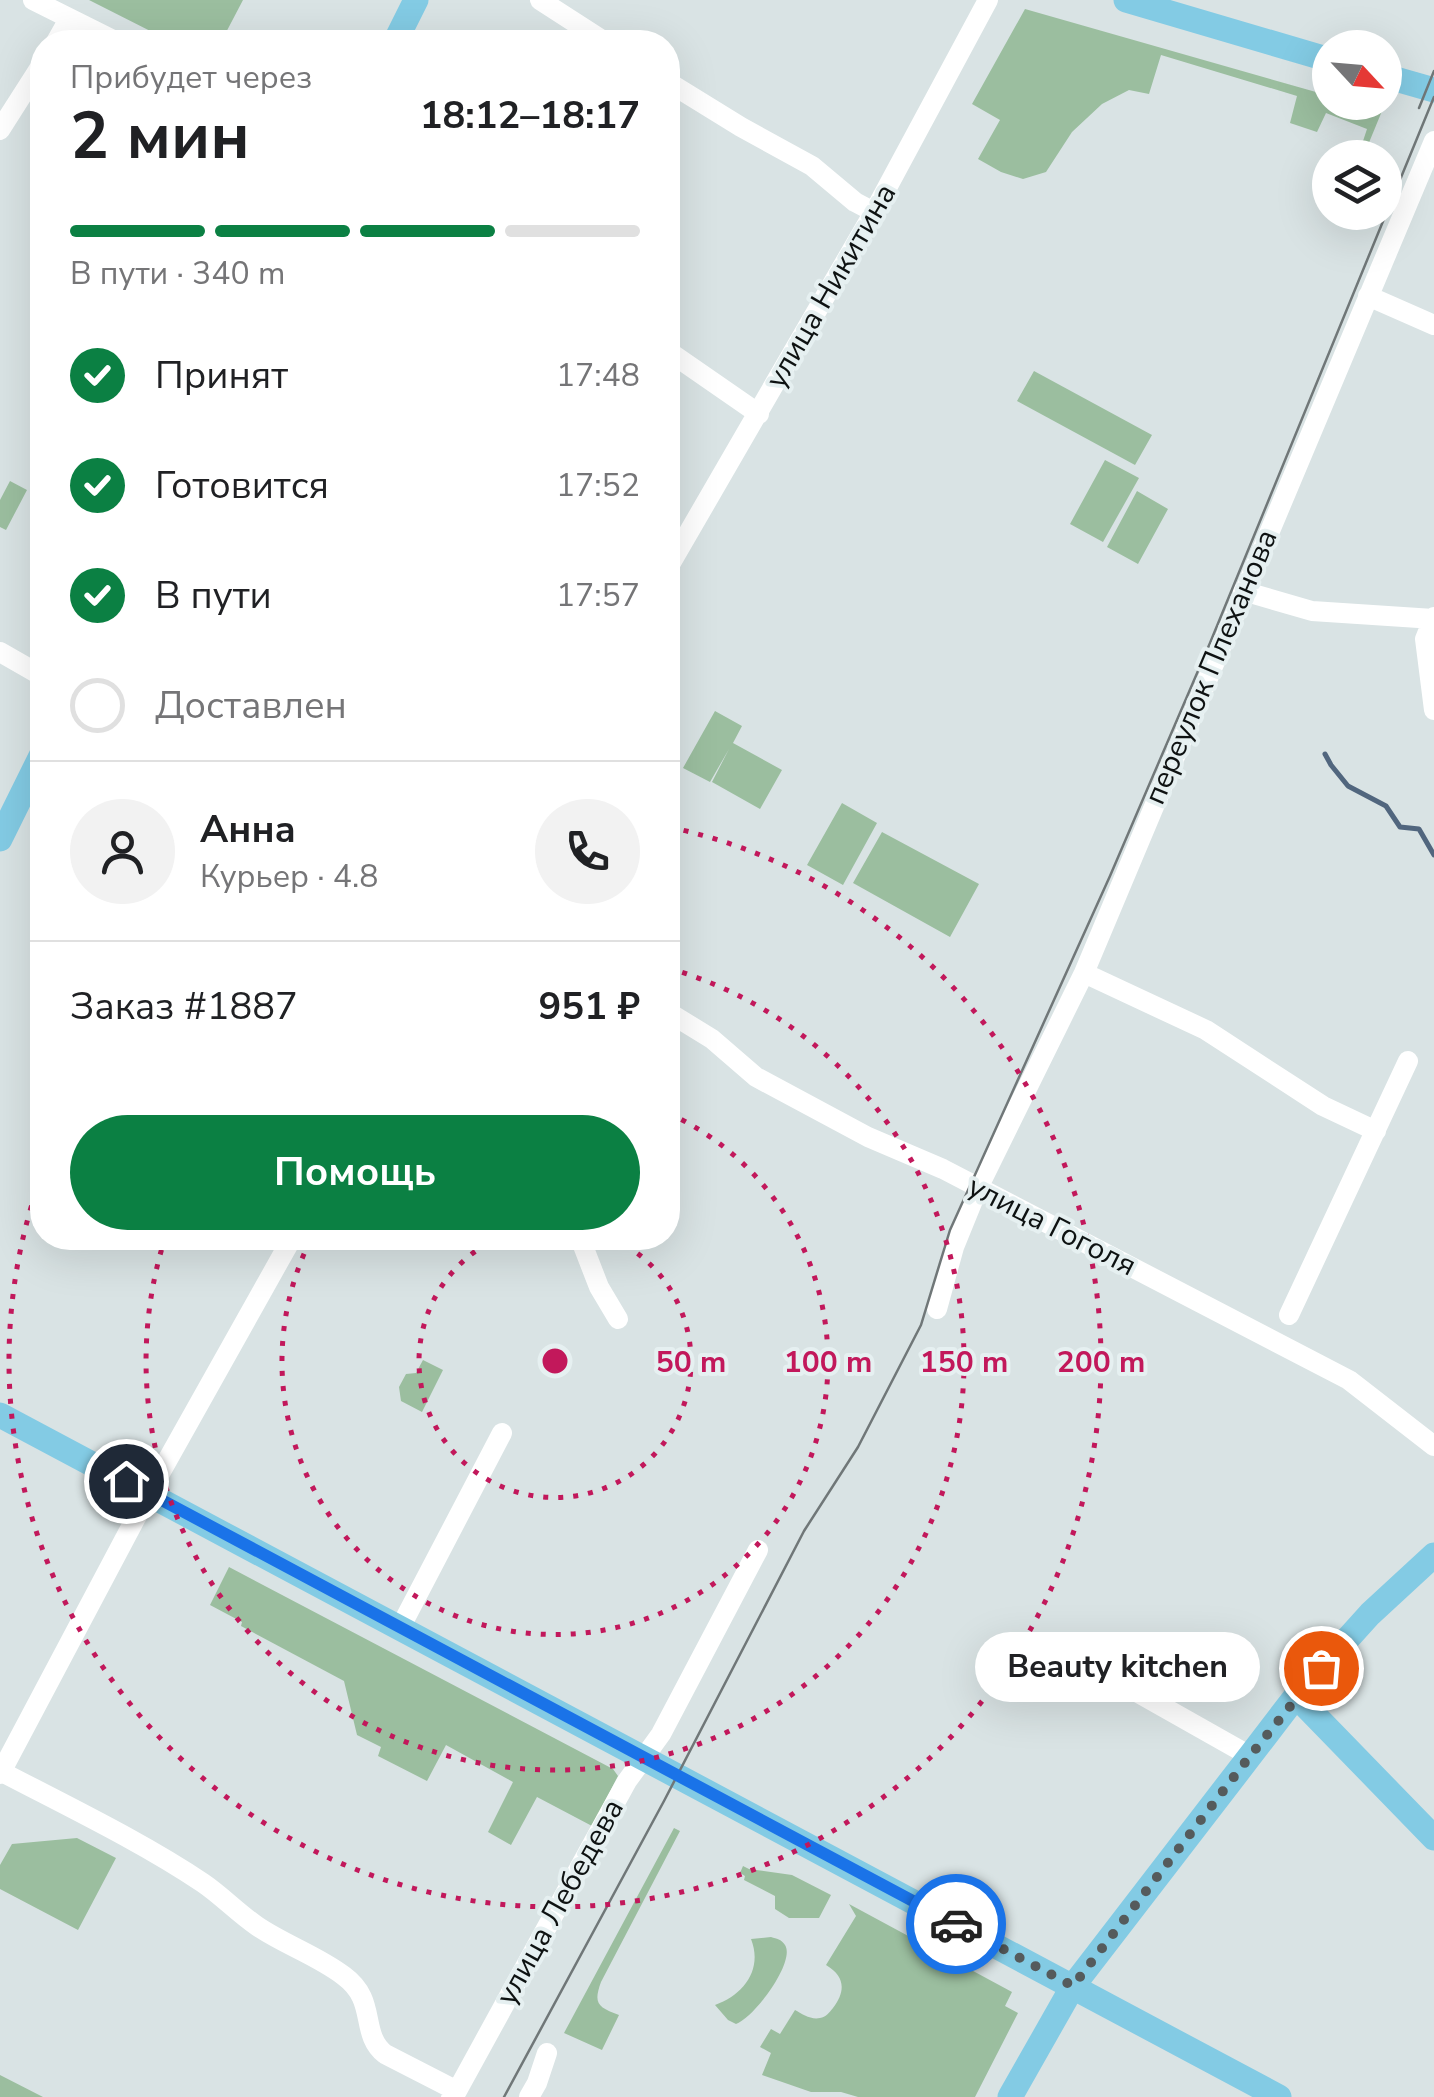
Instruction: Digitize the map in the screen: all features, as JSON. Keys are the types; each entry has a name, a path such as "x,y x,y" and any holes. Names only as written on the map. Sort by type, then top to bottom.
{"main road":[{"path":"401,30 416,0"},
{"path":"1126,0 1312,55"},
{"path":"1402,81 1434,90"},
{"path":"0,839 30,778"},
{"path":"0,1415 1279,2097"},
{"path":"1010,2097 1073,1986 1296,1696 1370,1614 1434,1555"},
{"path":"1296,1696 1434,1838"}],"street":[{"path":"33,0 93,30"},
{"path":"540,0 586,30"},
{"name":"улица Никитина","path":"680,548 874,212 988,0"},
{"path":"62,30 69,18"},
{"path":"0,130 30,83"},
{"path":"680,90 812,166 855,202 874,212"},
{"name":"переулок Плеханова","path":"978,1188 1084,973 1434,141"},
{"path":"1368,296 1434,325"},
{"path":"680,359 759,414"},
{"path":"1243,592 1312,611 1434,619 1425,639 1434,710"},
{"path":"0,652 30,669"},
{"path":"1084,973 1206,1030 1323,1106 1376,1131"},
{"name":"улица Гоголя","path":"680,1019 712,1039 756,1077 1349,1380 1434,1446"},
{"path":"1288,1315 1408,1061"},
{"path":"937,1309 954,1247 978,1188"},
{"path":"285,1250 149,1494 1,1773 204,1884 258,1927 342,1974 357,1986 365,2002 375,2046 454,2094"},
{"path":"585,1250 618,1318"},
{"path":"400,1628 502,1432"},
{"name":"улица Лебедева","path":"454,2094 627,1782 661,1734 758,1550"},
{"path":"1057,1647 1250,1756"},
{"path":"529,2097 547,2053"}],"green space":[{"path":"89,0 243,0 227,30 148,30"},
{"path":"1025,9 1312,91 1312,120 1323,120 1317,132 1290,123 1297,96 1161,55 1149,94 1129,90 1102,104 1072,132 1046,172 1023,179 978,159 1000,120 972,104"},
{"path":"1344,120 1378,120 1370,140 1363,140 1367,129"},
{"path":"1034,371 1152,435 1135,465 1017,401"},
{"path":"1105,460 1139,478 1103,542 1070,524"},
{"path":"10,481 27,490 6,530 0,527 0,500"},
{"path":"1137,491 1168,509 1138,564 1107,547"},
{"path":"715,711 742,726 733,743 782,770 760,809 712,782 729,749 710,782 683,768"},
{"path":"842,803 877,823 843,885 807,865"},
{"path":"882,832 979,884 950,937 853,883"},
{"path":"423,1360 443,1370 422,1412 401,1401 399,1387 406,1374 416,1373"},
{"path":"229,1567 613,1769 618,1776 592,1826 537,1797 511,1845 488,1832 513,1782 446,1745 427,1781 378,1756 381,1747 357,1735 344,1681 210,1605"},
{"path":"674,1828 680,1831 601,1982 599,2004 619,2015 602,2050 564,2033"},
{"path":"77,1838 116,1858 78,1930 0,1889 0,1865 12,1844"},
{"path":"743,1866 792,1875 831,1895 819,1918 789,1918 775,1909 775,1896 744,1880 740,1873"},
{"path":"849,1904 1012,1992 1005,2006 1018,2013 975,2097 858,2097 841,2092 811,2092 762,2075 771,2053 760,2047 771,2029 780,2034 795,2010 810,2017 824,2017 837,2002 842,1990 840,1979 826,1965 856,1916"},
{"path":"771,1937 785,1945 784,1964 762,2001 736,2024 715,2005 735,1995 748,1980 755,1961 751,1939"},
{"path":"0,2075 43,2097 0,2097"}],"waterway":[{"path":"1325,754 1348,786 1386,806 1400,827 1419,829 1434,855"}],"tram line":[{"path":"1419,108 1434,71"},
{"path":"504,2097 804,1531 858,1447 921,1325 950,1230 1210,643 1434,97"}],"way so far":[{"path":"956,1924 1073,1986 1321,1668"}],"place":[{"name":"Beauty kitchen","path":"1321,1668"}],"route":[{"path":"126,1481 956,1924"}]}
